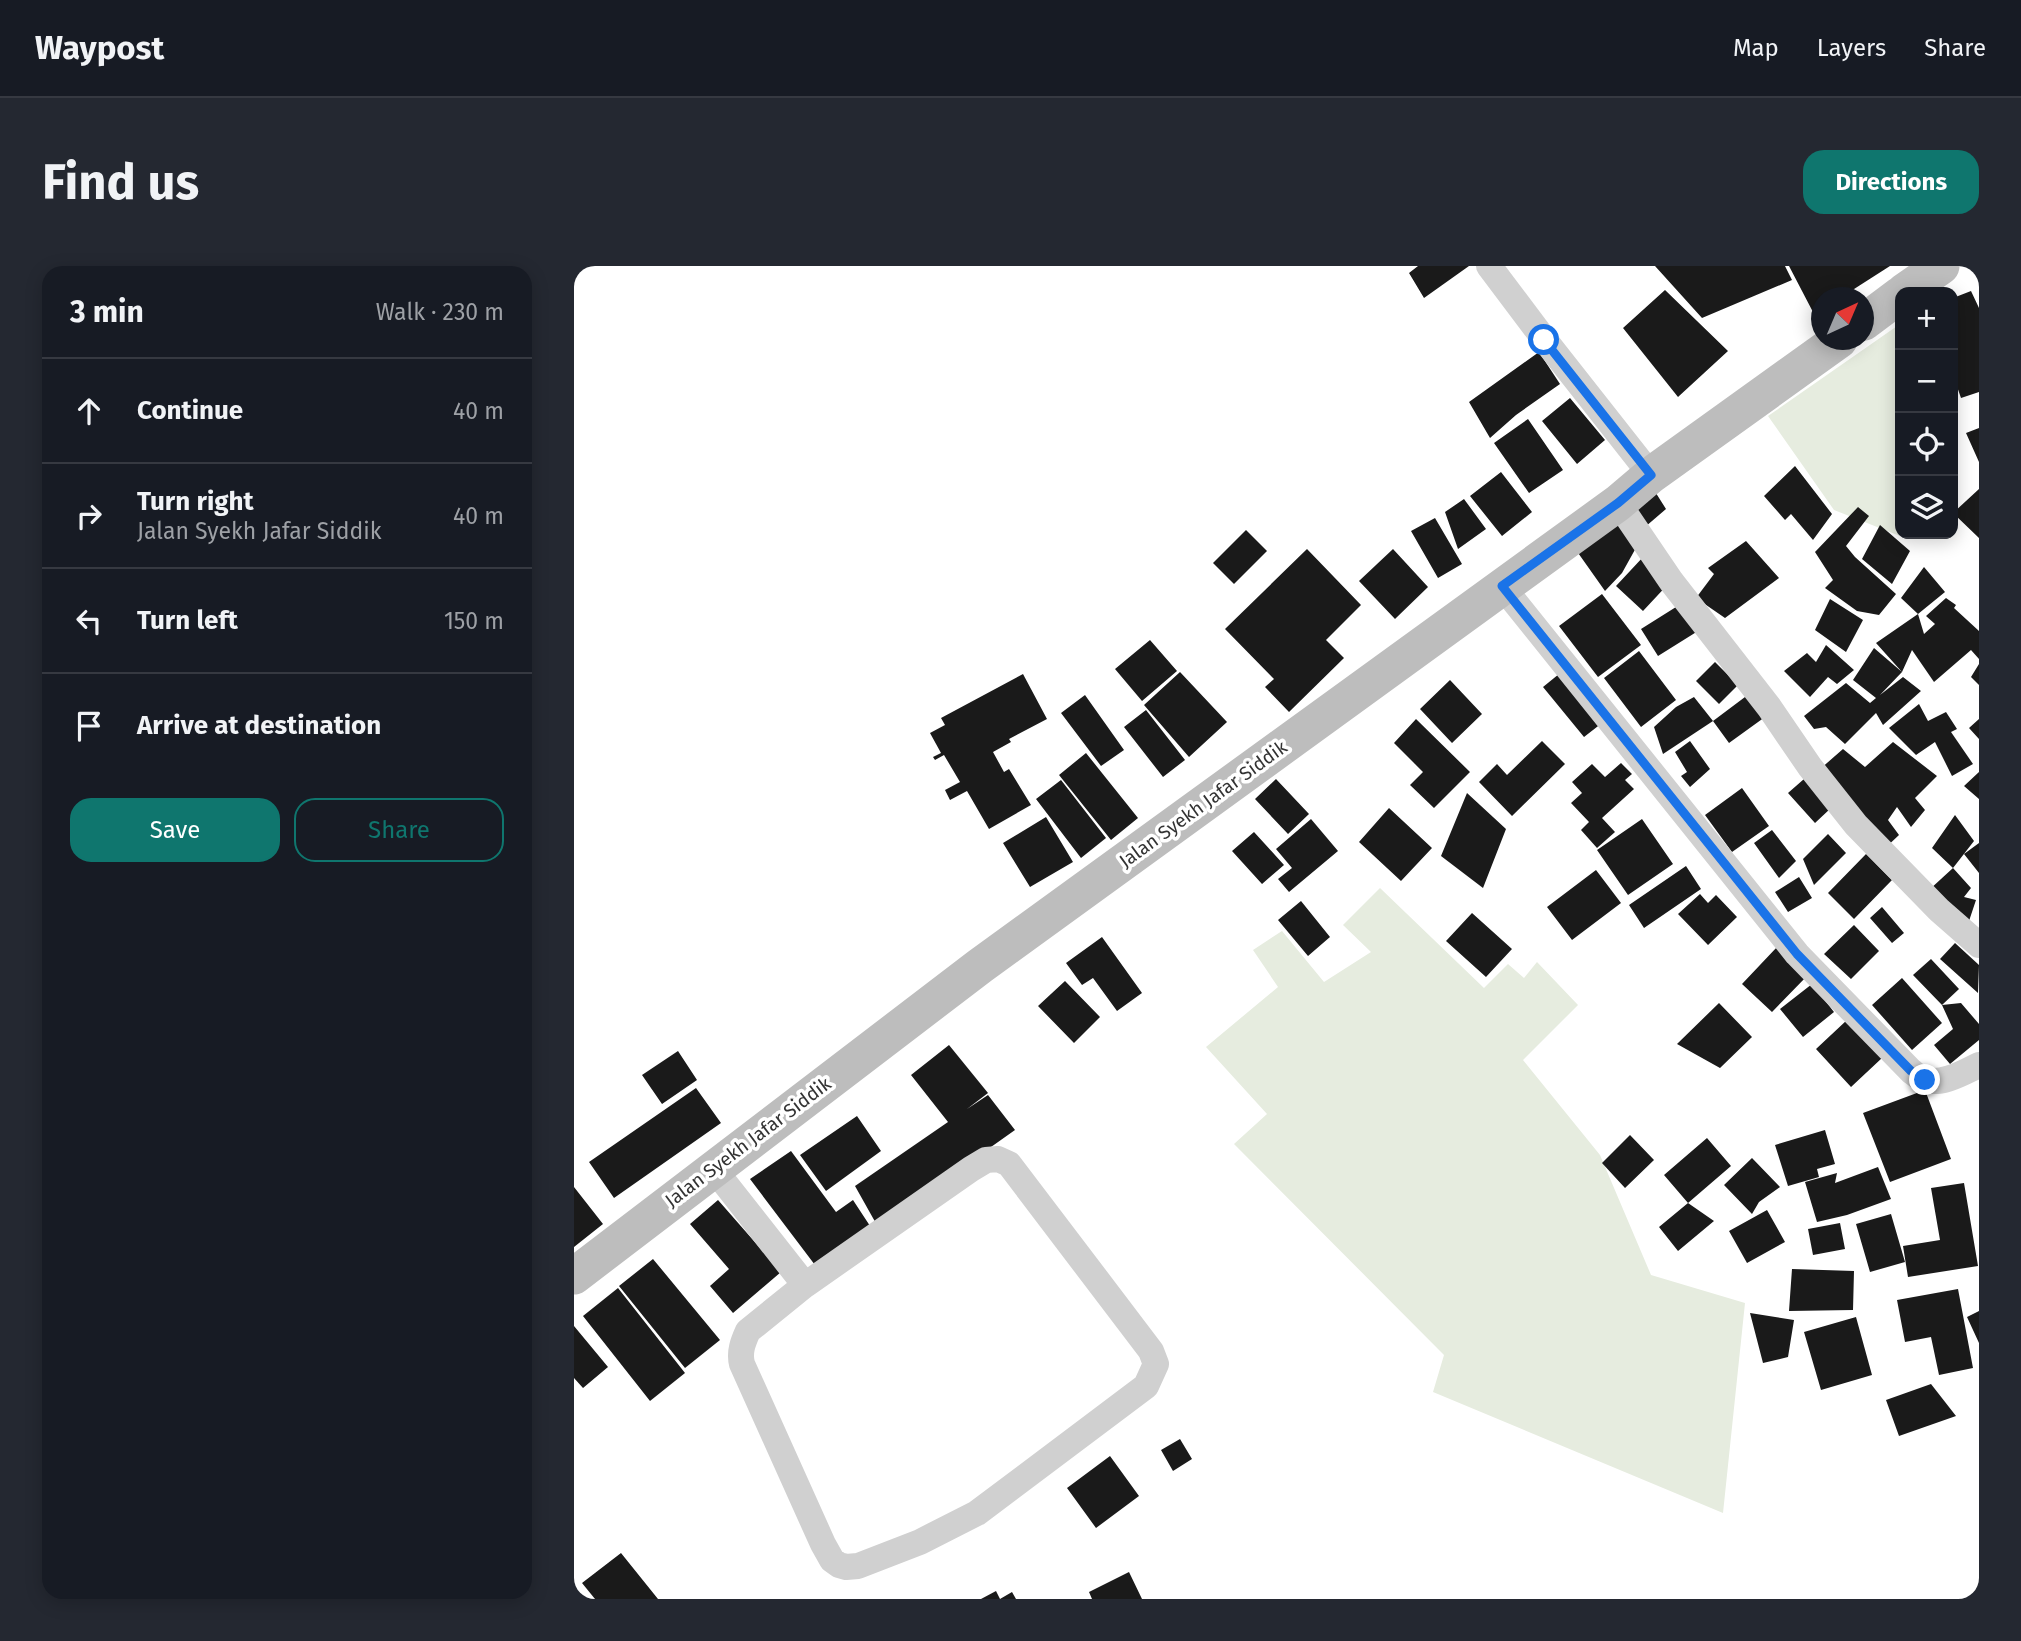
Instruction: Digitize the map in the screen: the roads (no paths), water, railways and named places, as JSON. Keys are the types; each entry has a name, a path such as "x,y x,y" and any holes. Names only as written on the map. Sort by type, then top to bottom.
{"main road":[{"path":"1912,287 1941,266"},
{"path":"1874,314 1895,299"},
{"name":"Jalan Syekh Jafar Siddik","path":"574,1276 980,966 1825,350"}],"street":[{"path":"1489,266 1651,475"},
{"path":"1618,503 1671,581 1856,825 1939,910 1979,946"},
{"path":"1502,586 1797,954 1911,1071 1925,1080 1935,1081 1955,1076 1979,1065"},
{"path":"998,1159 1009,1164 1151,1351 1156,1364 1146,1386 977,1513 920,1542 858,1566 846,1567 832,1560 823,1544 741,1364 740,1355 748,1331 805,1285 971,1169 986,1160 998,1159"},
{"path":"713,1168 805,1285"}]}
